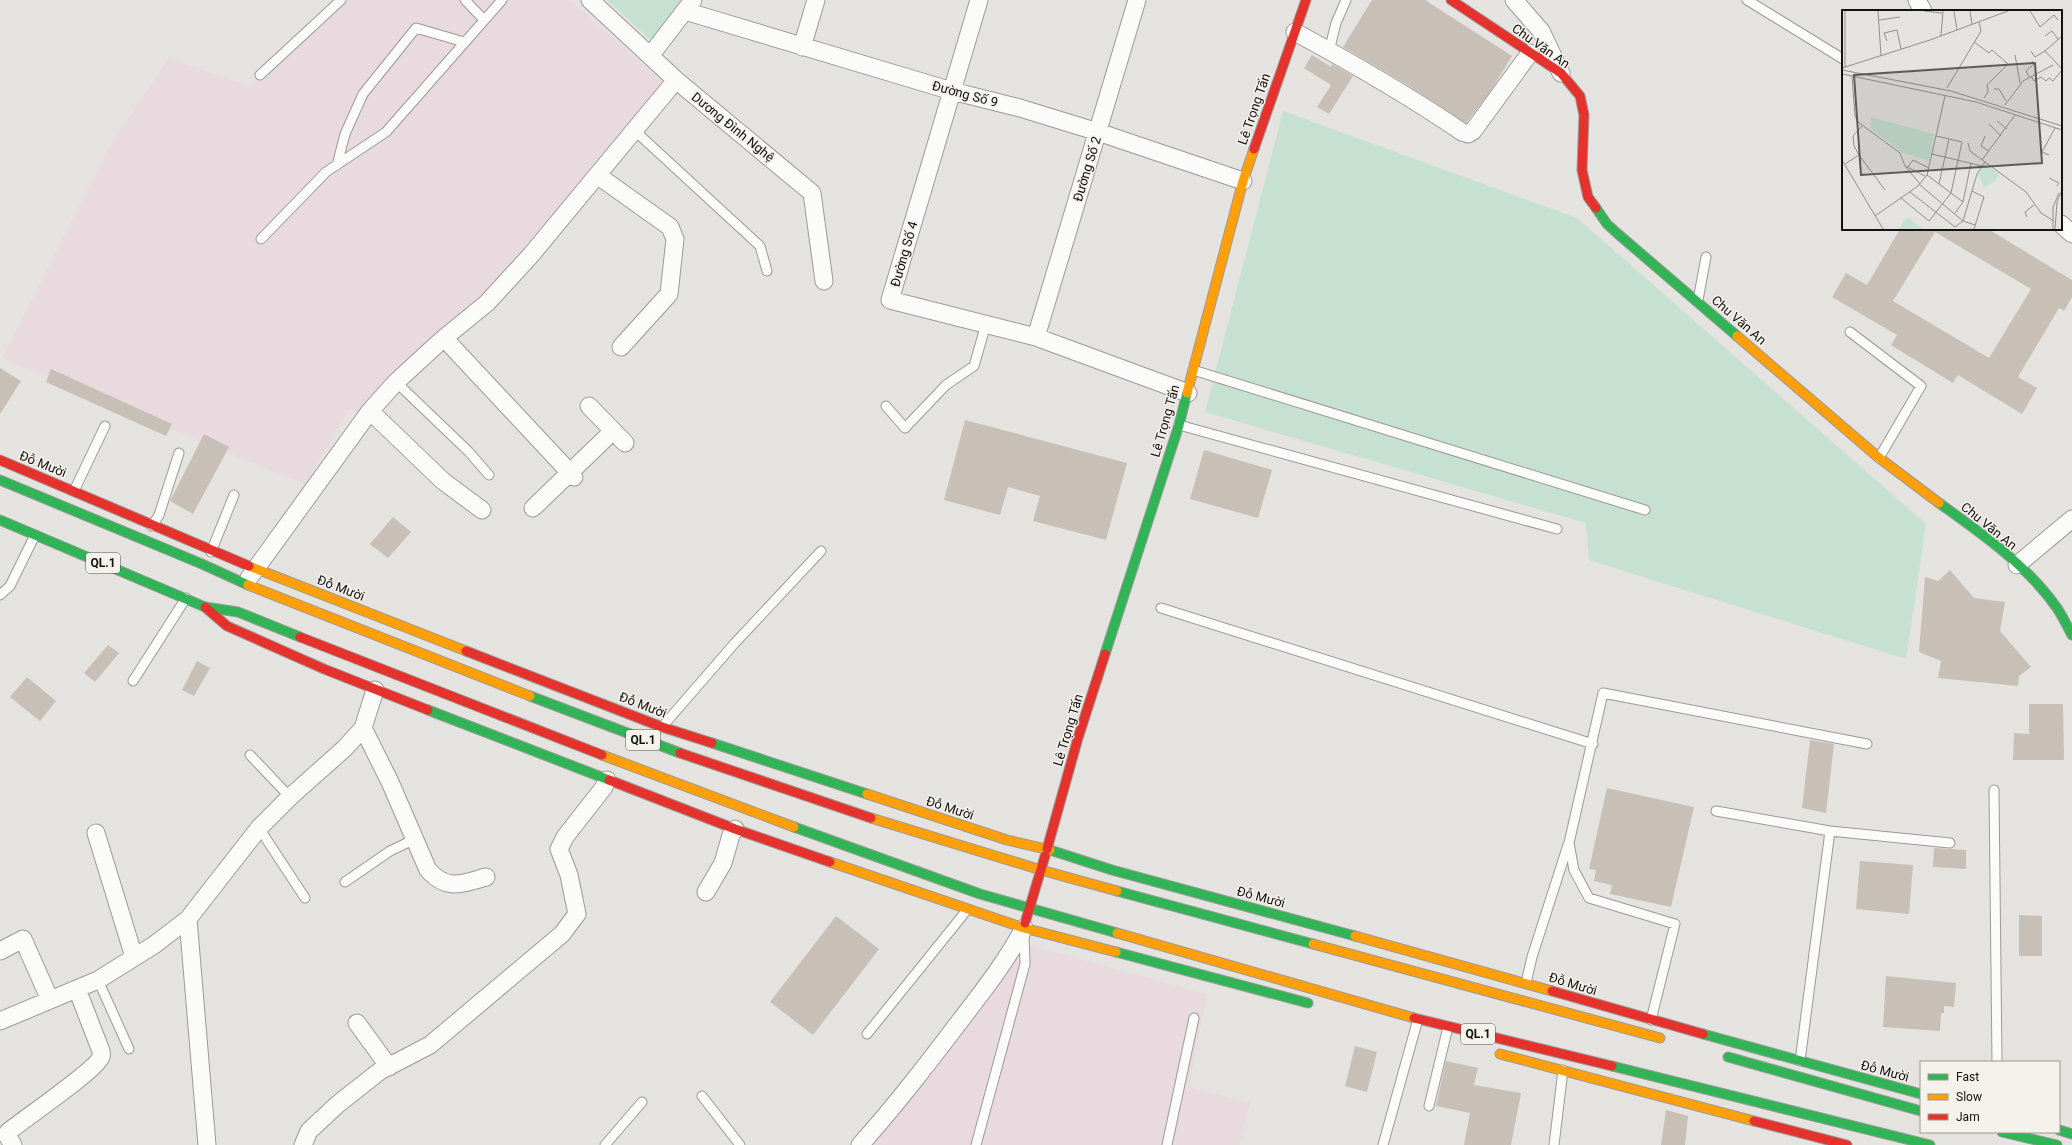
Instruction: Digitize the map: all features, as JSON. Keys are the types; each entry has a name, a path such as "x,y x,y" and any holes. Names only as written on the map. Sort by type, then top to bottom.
{"main road":[{"name":"Lê Trọng Tấn","path":"1024,928 1078,738 1179,426 1243,181 1306,0"},
{"name":"Chu Văn An","path":"1451,0 1561,73 1580,96 1584,115 1582,170 1588,198 1607,224 1636,251 1698,301 1879,458 1970,526 2017,565 2050,600 2061,615 2072,635"},
{"name":"Đỗ Mười","path":"0,460 255,569 662,726 999,837 1047,849 1119,872 1526,983 1651,1020 1920,1094"},
{"name":"QL.1","path":"0,480 202,564 245,584 651,743 866,816 1041,870 1670,1041"},
{"name":"QL.1","path":"86,515 126,513"},
{"name":"QL.1","path":"0,520 186,598 205,607 227,626 324,670 735,829 967,910 1024,928 1315,1005"},
{"name":"QL.1","path":"205,607 238,612 334,652 720,801 980,894 1448,1027 1565,1054 1930,1145"},
{"path":"1410,1030 1426,1034"},
{"name":"QL.1","path":"1489,1051 1846,1145"},
{"path":"1721,1055 1920,1111"},
{"path":"2060,1130 2072,1134"},
{"path":"2006,1133 2057,1145"}],"street":[{"name":"Dương Đình Nghệ","path":"590,0 676,80 812,193 824,281"},
{"path":"802,47 816,0"},
{"name":"Đường Số 4","path":"979,0 890,300 1036,337 1188,393"},
{"name":"Đường Số 2","path":"1036,337 1137,0"},
{"path":"1514,0 1541,31 1561,73"},
{"path":"1917,0 1922,10"},
{"path":"650,56 689,5"},
{"name":"Đường Số 9","path":"689,5 802,47 952,91 1020,108 1098,132 1243,181"},
{"path":"1294,32 1370,73 1421,104 1462,132 1468,134 1473,131 1530,53"},
{"path":"245,584 370,411 396,382 444,338 486,303 531,255 676,80"},
{"path":"597,175 670,227 675,239 669,294 621,347"},
{"path":"2062,225 2072,234"},
{"path":"444,338 572,475"},
{"path":"588,406 625,443"},
{"path":"370,411 443,481 482,510"},
{"path":"533,508 572,475 613,431"},
{"path":"2017,565 2072,518"},
{"path":"0,1021 98,980 188,919 259,828 290,797 345,748 363,728 375,690"},
{"path":"363,728 390,782 428,870 437,880 448,884 462,884 486,877"},
{"path":"303,1145 309,1131 338,1104 389,1067 430,1045 562,934 577,914 569,875 560,849 565,837 604,787 607,780"},
{"path":"706,892 723,863 731,835 735,829"},
{"path":"96,833 134,957"},
{"path":"188,919 207,1145"},
{"path":"860,1145 923,1070 1011,952 1024,928"},
{"path":"0,951 23,939 50,1000"},
{"path":"13,1145 8,1136 8,1132 70,1085 101,1057 101,1051 77,989"},
{"path":"357,1024 389,1067"}],"lane":[{"path":"260,75 341,0"},
{"path":"464,0 484,20"},
{"path":"261,238 326,172 386,132 502,0"},
{"path":"1329,51 1336,22 1346,0"},
{"path":"1747,0 1842,58"},
{"path":"337,165 345,134 363,94 416,28 464,42"},
{"path":"634,130 760,246 767,271"},
{"path":"1698,301 1706,257"},
{"path":"886,406 905,428 946,385 974,366 986,324"},
{"path":"1850,332 1921,386 1879,458"},
{"path":"1193,370 1645,510"},
{"path":"396,382 468,451 489,475"},
{"path":"64,506 74,491 106,426"},
{"path":"1179,426 1557,529"},
{"path":"152,526 159,515 179,453"},
{"path":"202,564 212,550 234,495"},
{"path":"0,595 10,586 35,535"},
{"path":"662,726 734,644 821,551"},
{"path":"133,681 186,598"},
{"path":"1161,608 1593,744"},
{"path":"1526,983 1532,957 1569,843 1593,744 1603,693 1867,744"},
{"path":"250,755 290,797"},
{"path":"1994,790 1997,1061"},
{"path":"1716,811 1830,831 1950,843"},
{"path":"259,828 305,898"},
{"path":"1800,1061 1830,831"},
{"path":"345,882 390,851 414,840"},
{"path":"1569,843 1574,870 1589,898 1675,924 1651,1020"},
{"path":"867,1034 967,910"},
{"path":"976,1145 1025,964 1024,928"},
{"path":"98,980 129,1048"},
{"path":"1167,1145 1194,1018"},
{"path":"1383,1145 1410,1030 1418,1019"},
{"path":"1429,1106 1448,1027"},
{"path":"1554,1145 1563,1070"},
{"path":"702,1096 740,1145"},
{"path":"605,1145 642,1102"}],"shaded area":[{"path":"349,0 570,0 662,81 519,264 365,415 349,409 305,485 2,358 112,142 169,58 249,86"},
{"path":"1030,945 1207,994 1189,1087 1250,1102 1240,1145 863,1145"}],"green space":[{"path":"607,0 680,0 654,43"},
{"path":"1283,111 1577,218 1926,524 1906,659 1589,560 1586,523 1205,412"}],"building":[{"path":"1372,0 1425,0 1512,56 1492,89 1466,123 1406,84 1343,47"},
{"path":"1312,55 1331,67 1332,64 1353,76 1329,114 1317,107 1331,85 1304,68"},
{"path":"1899,230 1990,230 2072,280 2072,297 2064,311 2059,308 2018,377 2037,388 2022,414 1958,375 1953,383 1891,345 1897,335 1832,297 1846,273 1867,285","holes":["1935,232 2031,289 1989,358 1893,301"]},
{"path":"0,368 21,381 0,414"},
{"path":"51,369 172,424 166,436 46,382"},
{"path":"965,420 1127,463 1106,540 1033,521 1040,496 1008,487 1000,515 944,500"},
{"path":"204,434 229,447 193,514 170,501"},
{"path":"1204,450 1272,470 1258,518 1190,499"},
{"path":"393,517 411,532 388,558 370,544"},
{"path":"1950,570 1974,598 2005,602 2000,631 2031,667 2019,676 2018,686 1938,678 1941,661 1919,652 1925,577 1938,581"},
{"path":"108,645 119,653 95,682 84,673"},
{"path":"197,661 210,668 194,696 182,690"},
{"path":"27,677 56,701 40,721 10,697"},
{"path":"2029,704 2063,704 2064,760 2013,760 2014,733 2029,734"},
{"path":"1810,740 1834,744 1826,813 1802,808"},
{"path":"1607,788 1694,807 1671,907 1610,894 1612,885 1594,881 1596,870 1589,869"},
{"path":"1934,848 1966,850 1966,869 1933,867"},
{"path":"1860,861 1913,865 1909,914 1856,909"},
{"path":"2019,915 2042,916 2042,956 2019,956"},
{"path":"836,916 879,949 813,1035 770,1002"},
{"path":"1886,976 1956,983 1954,1007 1944,1006 1944,1013 1941,1013 1940,1031 1883,1027"},
{"path":"1355,1046 1377,1052 1367,1092 1345,1086"},
{"path":"1446,1061 1478,1068 1474,1085 1521,1093 1511,1145 1464,1145 1470,1113 1436,1106"},
{"path":"1666,1110 1688,1116 1685,1145 1661,1145"}],"traffic: fast":[{"path":"1596,208 1607,224 1618,234 1737,336"},
{"path":"1105,654 1179,425 1187,393"},
{"path":"0,480 202,564 248,585"},
{"path":"1939,503 1971,526 2018,564 2045,592 2057,608 2072,635"},
{"path":"0,520 205,607 238,612 300,637"},
{"path":"530,696 680,753"},
{"path":"428,710 609,780"},
{"path":"712,743 867,794"},
{"path":"794,827 980,894 1117,933"},
{"path":"1050,850 1112,870 1355,936"},
{"path":"1117,891 1313,944"},
{"path":"1116,952 1308,1003"},
{"path":"1703,1034 1920,1094"},
{"path":"1728,1057 1920,1111"},
{"path":"1612,1066 1930,1145"},
{"path":"2060,1130 2072,1134"},
{"path":"2006,1133 2057,1145"}],"traffic: slow":[{"path":"1187,393 1243,181 1254,149"},
{"path":"1737,336 1878,457 1939,503"},
{"path":"249,566 466,651"},
{"path":"248,585 530,696"},
{"path":"602,755 794,827"},
{"path":"867,794 1007,840 1050,850"},
{"path":"871,818 1041,870 1117,891"},
{"path":"830,862 1024,928 1116,952"},
{"path":"1117,933 1414,1018"},
{"path":"1355,936 1552,991"},
{"path":"1313,944 1660,1038"},
{"path":"1500,1054 1754,1121"}],"traffic: jam":[{"path":"1254,149 1306,0"},
{"path":"1451,0 1561,73 1580,96 1584,115 1582,170 1588,197 1596,208"},
{"path":"0,460 249,566"},
{"path":"205,607 227,626 324,669 428,710"},
{"path":"300,637 602,755"},
{"path":"466,651 662,727 712,743"},
{"path":"1047,849 1078,738 1105,654"},
{"path":"680,753 871,818"},
{"path":"609,780 735,829 830,862"},
{"path":"1025,923 1045,856"},
{"path":"1552,991 1703,1034"},
{"path":"1414,1018 1612,1066"},
{"path":"1754,1121 1847,1145"}]}
